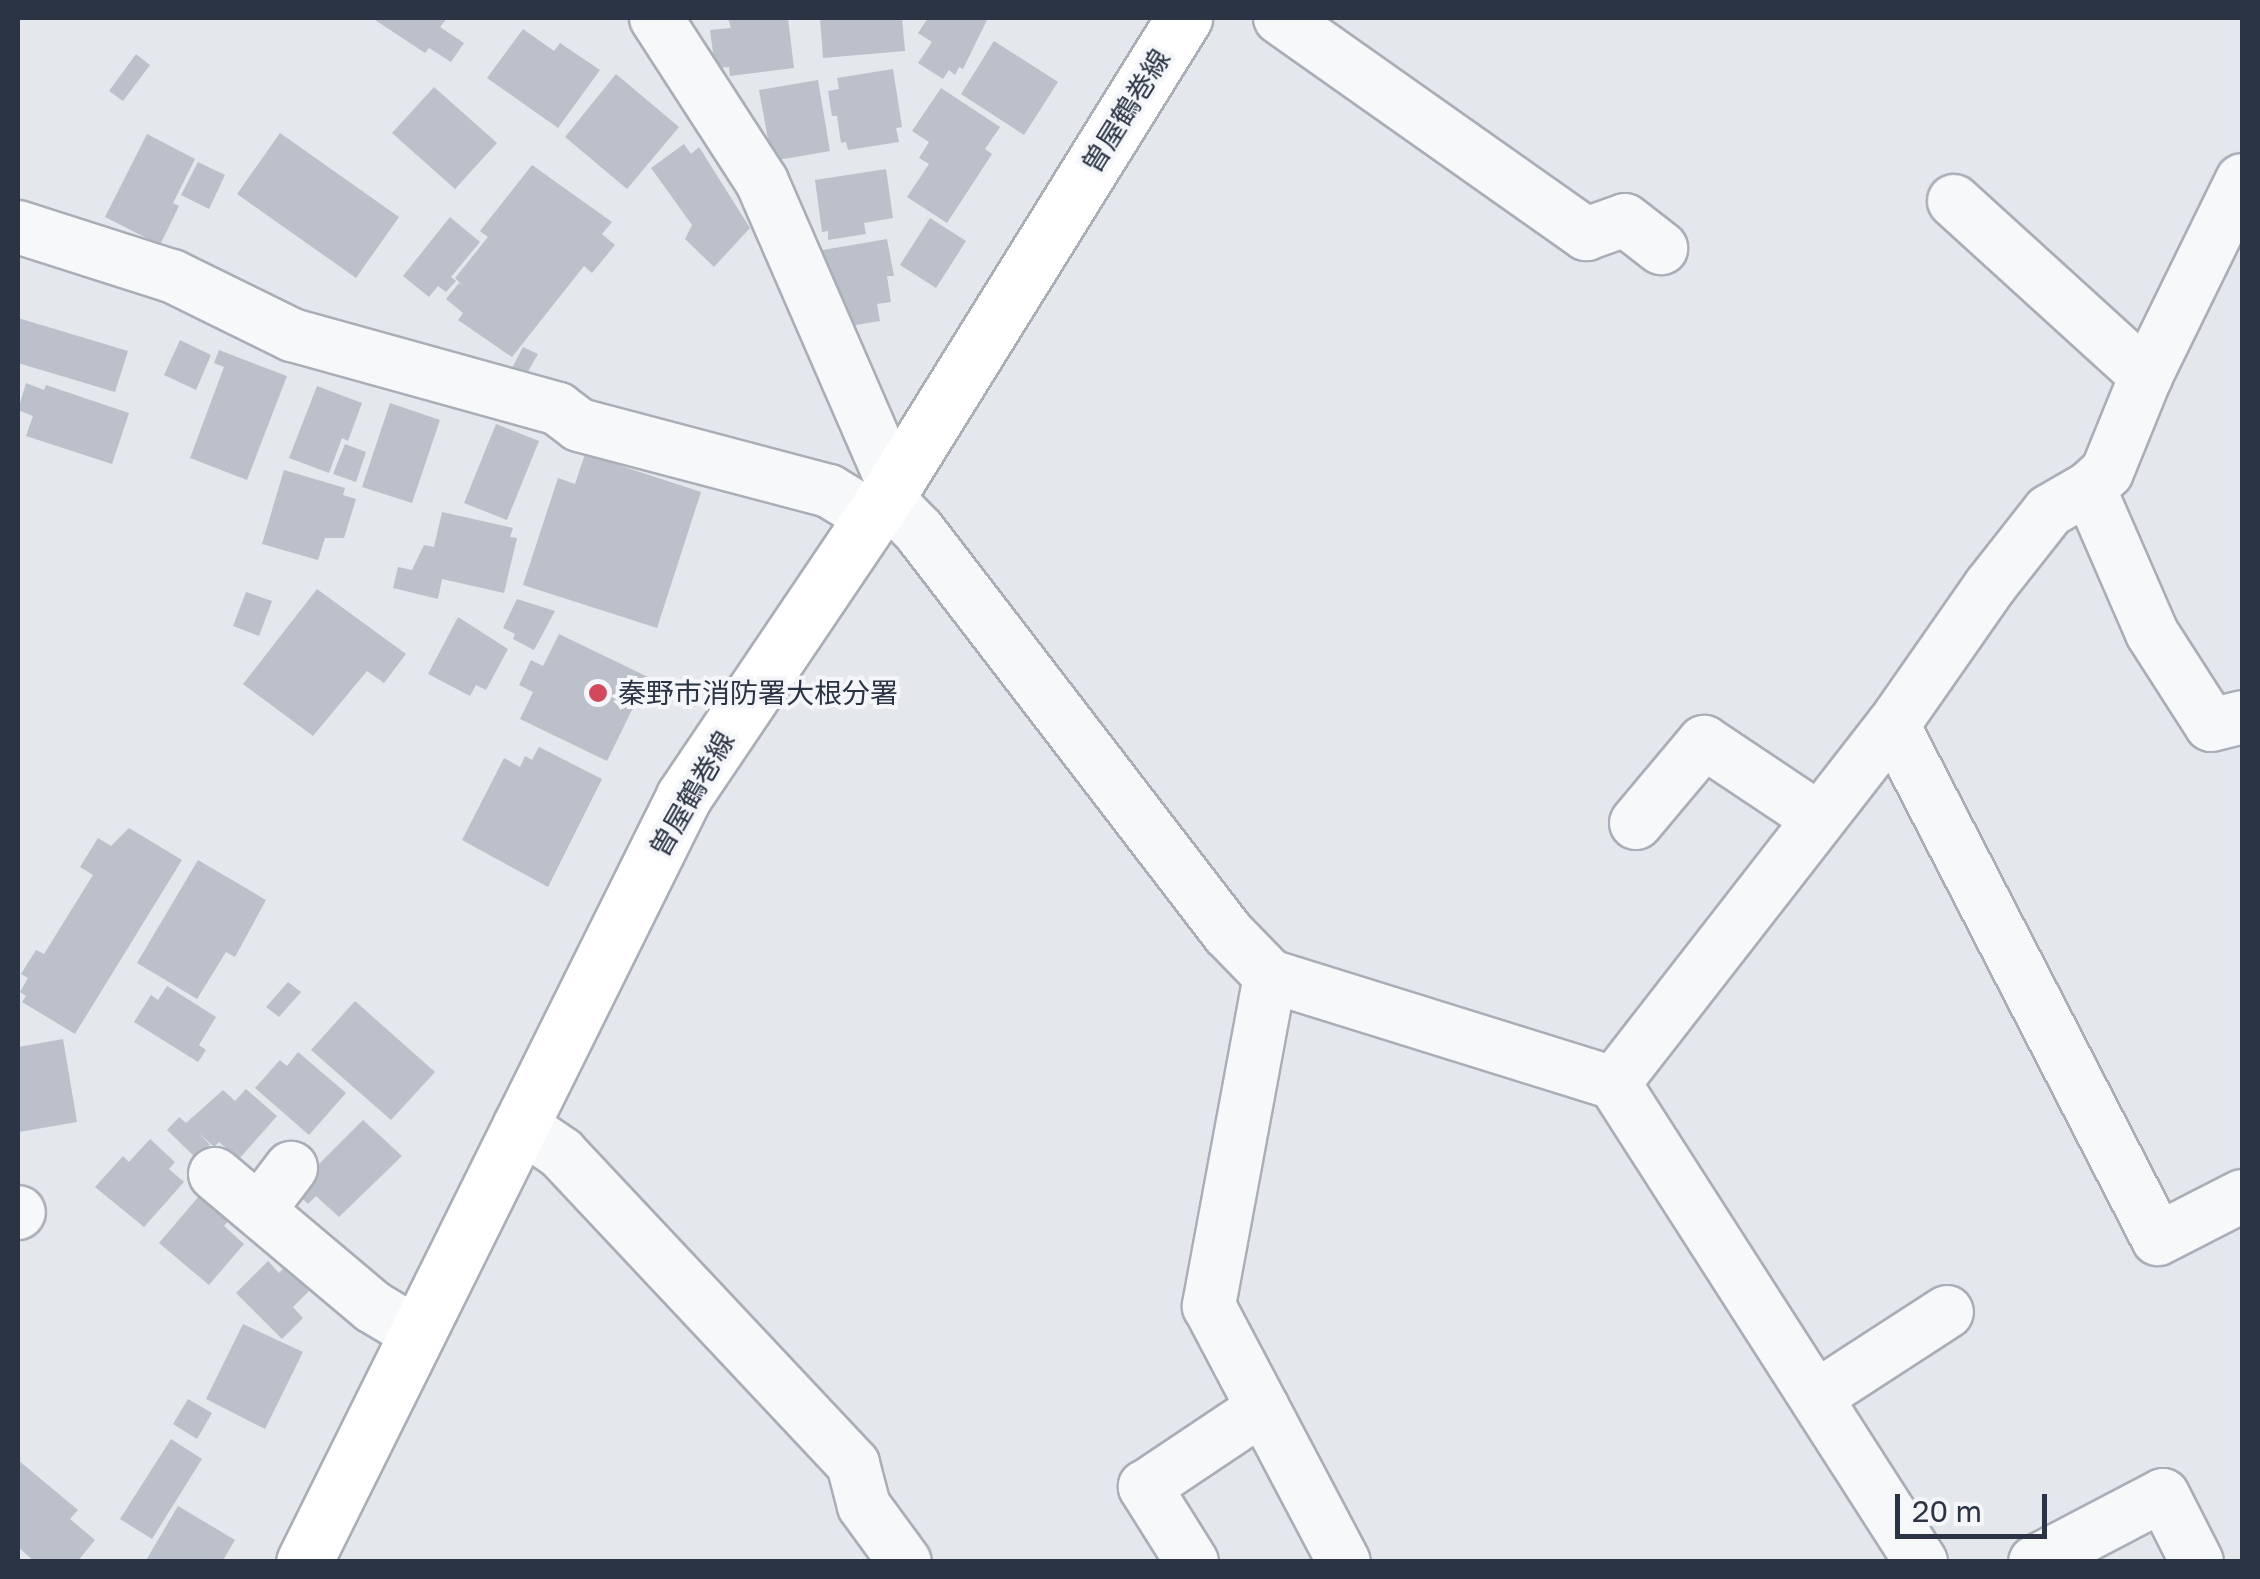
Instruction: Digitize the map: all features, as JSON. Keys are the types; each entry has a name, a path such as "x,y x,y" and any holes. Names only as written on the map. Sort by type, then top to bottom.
{"main road":[{"name":"曽屋鶴巻線","path":"304,1562 684,796 884,499 1184,18"}],"street":[{"path":"656,18 762,182 884,499 918,531 1228,933 1270,976 1614,1083 1921,1562"},
{"path":"1280,18 1586,234 1624,220 1661,248"},
{"path":"1614,1083 1893,725 2049,511 2089,488 2107,472 2146,376 2242,180"},
{"path":"1954,201 2146,376"},
{"path":"18,227 172,276 292,336 558,408 579,425 828,491 884,499"},
{"path":"2089,488 2152,632 2211,726 2242,717"},
{"path":"1893,725 2158,1240 2242,1196"},
{"path":"1636,823 1704,742 1818,818"},
{"path":"1270,976 1209,1306 1344,1562"},
{"path":"520,1125 561,1153 853,1464 864,1506 904,1562"},
{"path":"259,1210 291,1168"},
{"path":"215,1174 373,1306 418,1334"},
{"path":"1816,1397 1947,1312"},
{"path":"1192,1562 1146,1487 1263,1408"},
{"path":"2036,1562 2163,1495 2198,1562"}],"building":[{"path":"372,18 447,18 440,27 464,43 451,62 429,48 425,53"},
{"path":"728,18 788,18 794,68 730,76 729,67 715,68 710,30 731,28"},
{"path":"820,18 902,18 905,51 823,58"},
{"path":"928,18 988,18 963,69 959,67 955,75 949,70 943,79 918,63 932,42 918,33"},
{"path":"523,29 554,51 560,43 600,70 558,128 487,78"},
{"path":"994,41 1058,82 1024,135 961,94"},
{"path":"136,54 150,65 123,101 109,91"},
{"path":"893,69 902,127 896,128 899,142 848,150 846,142 841,143 828,91 839,89 837,78"},
{"path":"616,74 679,127 627,189 565,137"},
{"path":"818,80 830,151 772,161 759,90"},
{"path":"434,87 497,143 455,189 392,133"},
{"path":"941,88 1000,127 985,149 992,154 947,223 907,197 929,164 919,158 929,142 912,131"},
{"path":"280,133 399,217 356,278 237,194"},
{"path":"147,134 195,159 173,203 179,206 160,245 105,217"},
{"path":"684,144 691,154 699,147 750,228 714,267 685,239 692,225 651,168"},
{"path":"198,162 225,175 209,209 181,195"},
{"path":"532,165 612,222 602,234 615,245 592,273 584,266 512,357 458,320 463,313 446,299 459,283 463,286 455,278 488,237 480,231"},
{"path":"886,169 893,218 864,223 866,234 828,240 828,231 822,232 815,180"},
{"path":"450,217 480,242 451,277 456,281 446,292 438,286 429,297 403,276"},
{"path":"930,218 966,241 936,288 900,265"},
{"path":"887,239 894,276 887,276 891,302 877,304 880,321 844,327 817,251"},
{"path":"18,318 128,351 115,392 18,363"},
{"path":"180,340 211,355 196,390 164,375"},
{"path":"523,347 538,354 526,375 512,368"},
{"path":"219,350 287,376 247,480 190,458 224,367 214,363"},
{"path":"26,383 44,390 46,385 129,413 112,464 26,436 33,416 18,410"},
{"path":"317,386 362,403 348,441 342,438 329,473 289,458"},
{"path":"390,403 440,420 412,503 362,487"},
{"path":"496,424 539,441 507,520 464,503"},
{"path":"345,444 366,452 356,482 333,474"},
{"path":"585,454 701,492 657,628 523,585 558,478 575,484"},
{"path":"284,470 345,488 343,495 356,499 344,538 325,538 318,560 262,544"},
{"path":"442,512 513,528 510,537 517,538 504,593 442,579 438,599 393,588 398,567 412,570 424,545 434,547"},
{"path":"317,589 406,654 384,683 367,671 313,736 243,684"},
{"path":"246,592 272,601 259,636 233,626"},
{"path":"517,599 555,611 534,650 513,639 515,634 503,628"},
{"path":"458,617 508,649 486,690 476,685 470,696 428,674"},
{"path":"559,634 648,677 607,761 520,719 533,692 519,685 531,660 543,666"},
{"path":"539,747 602,779 548,887 462,840 504,758 520,767 525,756 532,760"},
{"path":"129,828 182,860 75,1034 22,1002 26,996 20,992 28,978 21,974 36,950 44,954 93,875 80,867 98,838 111,846"},
{"path":"198,860 266,900 235,957 226,952 197,999 137,963"},
{"path":"288,982 301,992 279,1017 266,1007"},
{"path":"167,986 216,1017 199,1045 206,1050 198,1062 134,1022 151,995 158,1000"},
{"path":"355,1001 435,1072 391,1120 311,1050"},
{"path":"63,1039 77,1122 19,1132 18,1047"},
{"path":"298,1052 346,1093 309,1135 255,1088 280,1060 287,1066"},
{"path":"246,1089 277,1116 239,1159 219,1142 214,1147 199,1133 210,1145 196,1158 167,1130 179,1117 186,1123 223,1090 235,1101"},
{"path":"363,1120 402,1156 339,1217 316,1196 308,1204 293,1190"},
{"path":"150,1139 175,1162 169,1169 184,1182 144,1227 95,1187 123,1156 129,1162"},
{"path":"199,1196 228,1221 224,1226 244,1244 209,1285 159,1243"},
{"path":"268,1261 279,1273 285,1266 309,1291 293,1307 303,1318 282,1339 236,1293"},
{"path":"243,1324 303,1352 265,1429 206,1399"},
{"path":"188,1399 212,1413 197,1439 173,1424"},
{"path":"171,1439 202,1459 152,1539 120,1519"},
{"path":"18,1460 78,1510 70,1519 95,1540 77,1562 35,1562 18,1547"},
{"path":"178,1506 235,1540 222,1562 145,1562"}],"place":[{"name":"秦野市消防署大根分署","path":"598,693"}]}
